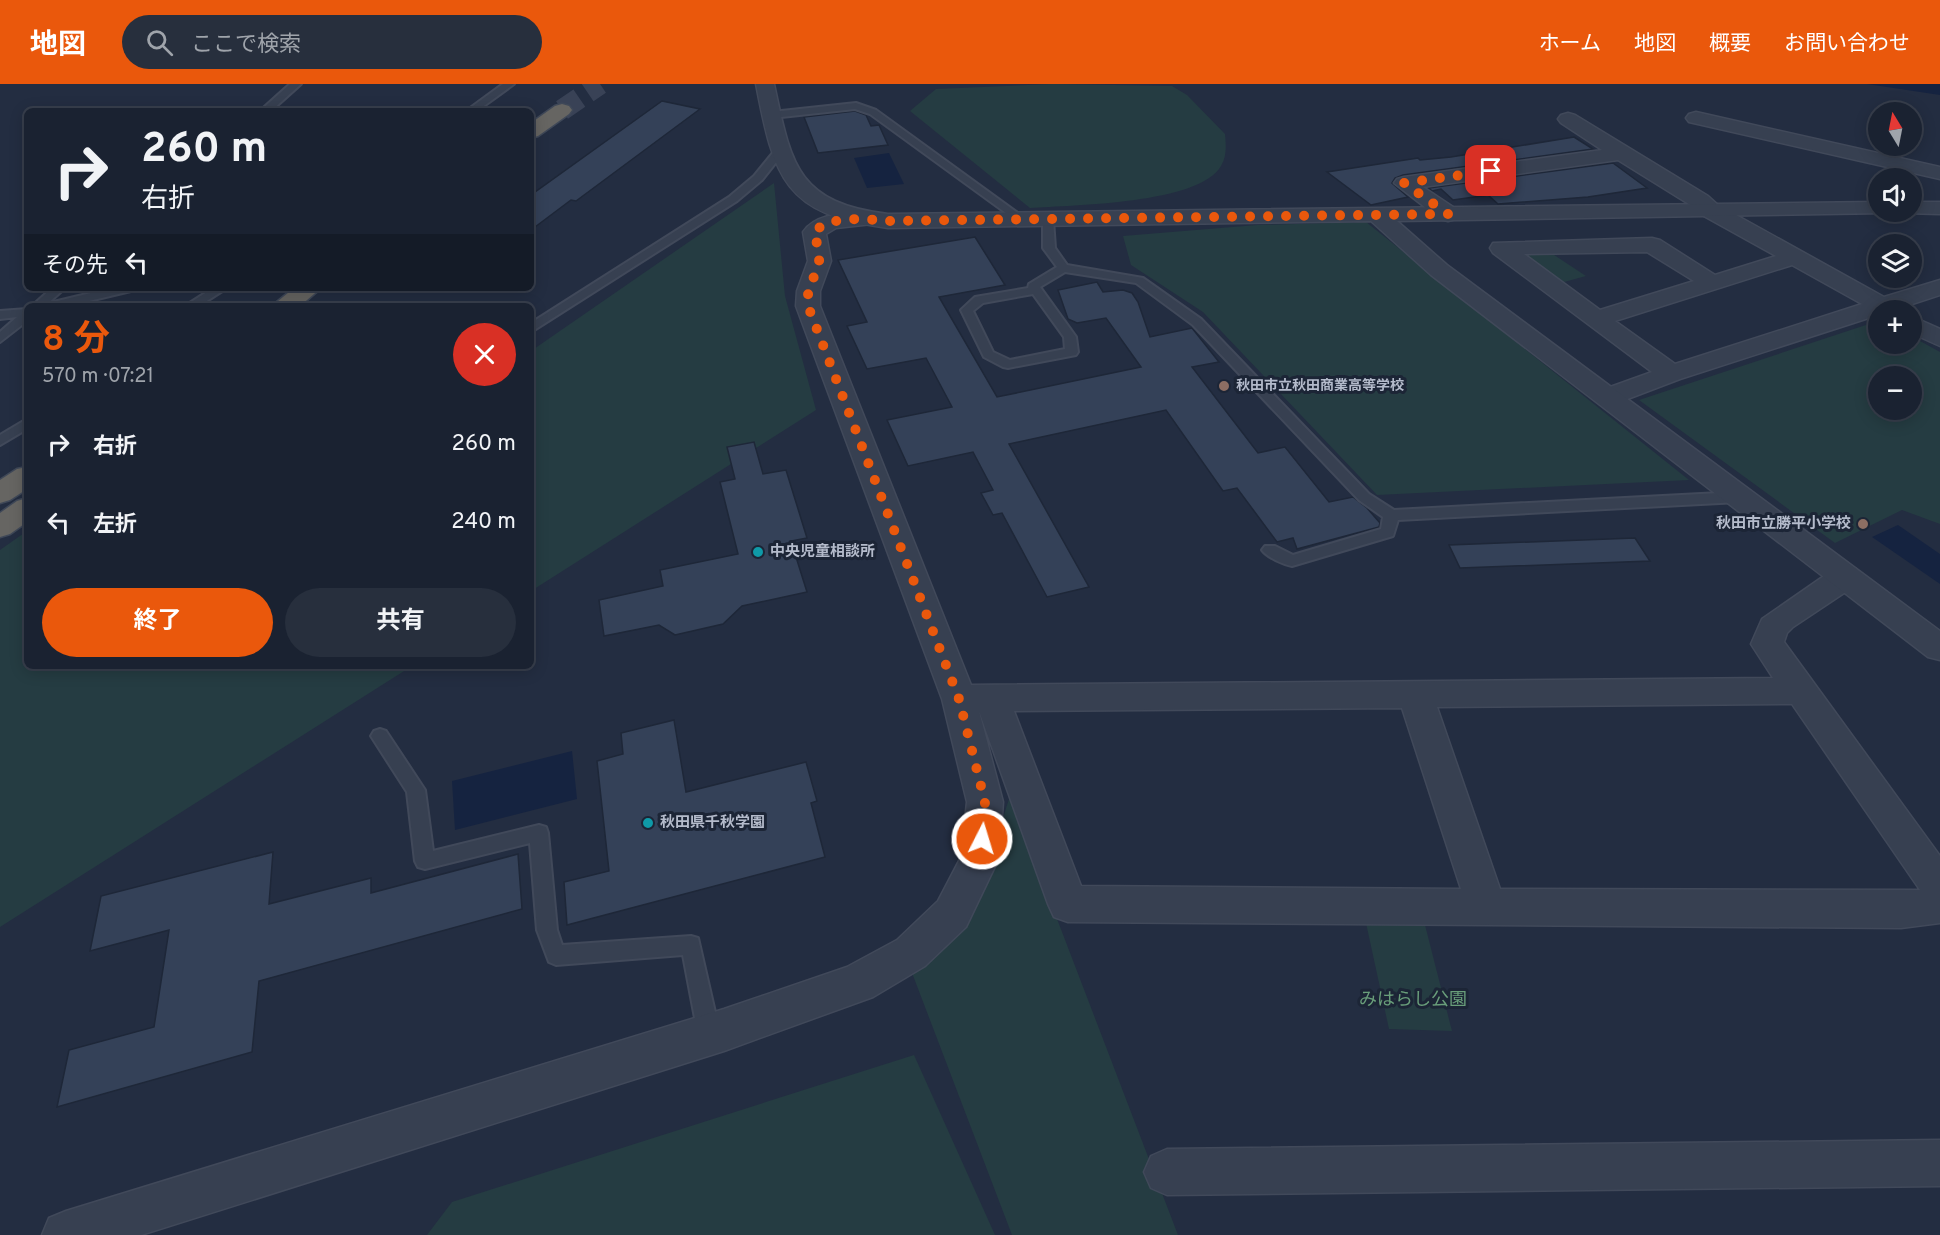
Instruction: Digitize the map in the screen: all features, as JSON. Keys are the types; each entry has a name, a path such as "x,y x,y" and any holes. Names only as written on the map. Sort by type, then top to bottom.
{"highway":[{"path":"534,130 562,110"},
{"path":"288,303 305,291"},
{"path":"0,493 24,478"},
{"path":"0,528 24,510"}],"street":[{"path":"765,84 780,151 796,181 805,192 823,203 864,219"},
{"path":"1696,118 1940,174"},
{"path":"1568,120 1700,201 1710,210 1870,300"},
{"path":"1448,214 1404,183 1621,153"},
{"path":"1922,208 1940,207"},
{"path":"1868,208 888,221 864,219 821,226 814,232 819,260 817,270 807,290 808,306 976,698 1068,904 1901,909 1936,907 1940,903"},
{"path":"1376,214 1439,270 1940,648"},
{"path":"1671,374 1501,248 1652,245 1711,282"},
{"path":"1597,320 1711,282 1796,257"},
{"path":"1905,300 1940,287"},
{"path":"1608,398 1671,374 1868,313"},
{"path":"1922,329 1940,339"},
{"path":"1845,577 1773,627 1767,644 1940,887"},
{"path":"976,698 1801,691"},
{"path":"1414,694 1487,908"},
{"path":"66,1235 112,1227 709,1034 858,983 911,953 952,914 980,858 985,802 976,698"},
{"path":"1167,1172 1940,1163"}],"lane":[{"path":"268,108 296,84"},
{"path":"475,108 509,84"},
{"path":"772,115 856,105 873,112 1021,219"},
{"path":"534,326 733,199 758,178 780,151"},
{"path":"1048,219 1049,248 1063,268"},
{"path":"1036,290 979,300 967,310 988,354 1008,364 1072,352 1070,337 1036,290 1033,286 1063,268 1138,280 1197,322 1364,497 1391,515 1739,497"},
{"path":"42,303 56,291"},
{"path":"65,303 115,291"},
{"path":"196,303 216,291"},
{"path":"0,315 24,314"},
{"path":"0,338 24,317"},
{"path":"0,441 24,425"},
{"path":"1270,550 1292,561 1388,532 1391,515"},
{"path":"380,736 416,790 425,861 539,833 547,930 556,955 691,945 709,1034"}],"green space":[{"path":"1053,84 1172,86 1187,95 1225,134 1226,150 1223,162 1208,179 1188,188 1162,195 1104,203 1030,208 910,111 936,89"},
{"path":"774,183 785,296 816,410 534,589 534,349"},
{"path":"1366,222 1689,480 1377,495 1203,312 1131,265 1123,236 1257,225"},
{"path":"1548,251 1586,276 1557,284 1514,253"},
{"name":"秋田市立勝平小学校","path":"1868,324 1868,354 1922,354 1922,342 1940,352 1940,524 1902,510 1835,543 1639,400"},
{"path":"24,533 24,669 407,669 0,927 0,550"},
{"path":"1010,796 1178,1235 1012,1235 909,965 976,901"},
{"name":"みはらし公園","path":"1366,923 1425,925 1452,1031 1389,1029"},
{"path":"914,1055 995,1235 427,1235 452,1202"}],"water":[{"path":"1867,84 1940,84 1940,95"},
{"path":"889,153 904,184 867,188 854,158"},
{"path":"1898,525 1940,554 1940,584 1872,537"},
{"path":"572,751 577,799 455,830 452,781"}],"building":[{"path":"662,101 700,109 576,201 571,200 534,228 534,193"},
{"path":"855,111 866,115 871,126 879,125 888,145 818,153 804,117"},
{"path":"1574,137 1593,149 1403,175 1395,178 1392,183 1408,197 1371,205 1327,172 1418,158 1420,160 1451,157"},
{"path":"1613,163 1647,188 1588,197 1498,204 1488,195 1453,200 1441,189 1432,191 1429,188"},
{"path":"975,237 1005,285 939,297 997,397 1141,367 1106,318 1077,323 1068,319 1058,290 1097,282 1103,292 1123,290 1132,293 1138,302 1150,337 1192,328 1219,362 1192,367 1258,453 1285,447 1329,502 1353,497 1380,523 1379,527 1297,549 1293,538 1277,542 1237,488 1223,491 1166,410 1009,444 1089,587 1047,597 1002,513 993,515 981,493 993,490 973,452 908,466 887,420 952,407 926,358 867,369 847,326 867,322 838,260"},
{"name":"中央児童相談所","path":"754,442 763,474 786,470 807,538 791,541 807,592 742,606 723,624 675,635 659,625 604,636 599,600 663,586 660,570 738,554 720,482 735,479 727,447"},
{"path":"1635,538 1650,561 1460,568 1449,545"},
{"name":"秋田県千秋学園","path":"674,720 686,792 806,762 817,801 811,803 825,857 567,925 564,882 609,871 597,761 623,754 621,733"},
{"path":"273,852 269,904 371,878 371,893 518,854 522,909 259,981 252,1052 57,1107 69,1050 154,1027 169,930 90,951 101,896"}],"tunnel":[{"path":"562,110 600,84"}],"place":[{"name":"秋田市立秋田商業高等学校","path":"1224,386"},
{"name":"秋田市立勝平小学校","path":"1863,524"},
{"name":"中央児童相談所","path":"758,552"},
{"name":"秋田県千秋学園","path":"648,823"}],"route":[{"path":"982,839 985,802 959,699 808,306 807,290 817,270 819,260 814,232 821,226 836,222 864,219 888,221 1448,214 1404,183 1491,171"}]}
